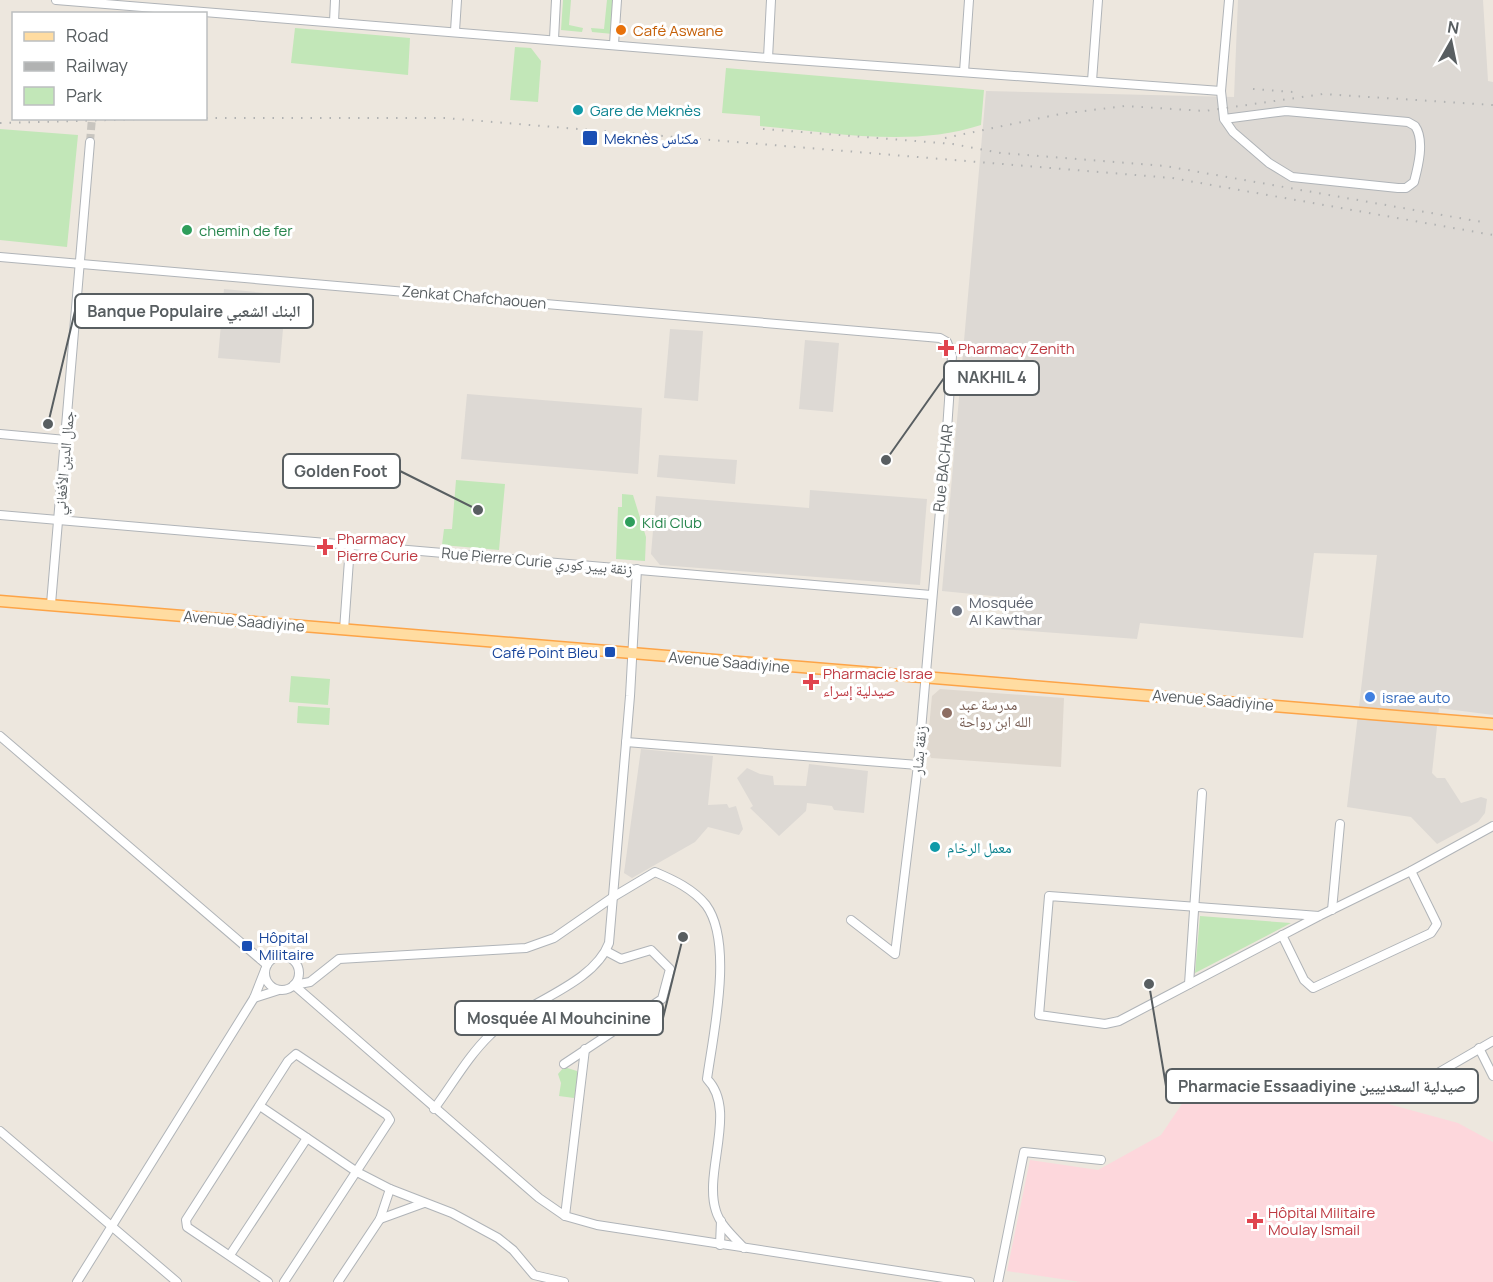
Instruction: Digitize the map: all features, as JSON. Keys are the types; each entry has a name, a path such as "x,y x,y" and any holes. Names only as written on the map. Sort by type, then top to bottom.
{"main road":[{"name":"Avenue Saadiyine","path":"0,601 1493,724"}],"street":[{"path":"56,0 101,6 188,12"},
{"path":"334,22 335,0"},
{"path":"455,31 457,0"},
{"path":"554,39 556,0"},
{"path":"615,44 617,0"},
{"path":"768,58 771,0"},
{"path":"964,72 969,0"},
{"path":"1092,81 1098,0"},
{"path":"1224,118 1286,111 1408,122 1415,126 1419,134 1419,155 1414,182 1407,188 1398,188 1292,177 1269,163 1233,132 1224,118 1221,91 1229,0"},
{"path":"207,13 1221,91"},
{"name":"جمال الدين الأفغاني","path":"51,604 90,142"},
{"name":"Zenkat Chafchaouen","path":"0,257 662,312 940,338 947,342"},
{"name":"Rue BACHAR","path":"931,595 952,356 947,342"},
{"path":"0,434 66,440"},
{"name":"Rue Pierre Curie زنقة بيير كوري","path":"0,515 931,595"},
{"path":"344,630 350,546"},
{"path":"434,1109 491,1034 580,976 596,964 606,951 613,897 626,742 637,569"},
{"name":"زنقة بشار","path":"851,920 894,954 918,765 931,595"},
{"path":"0,736 247,946 268,965 268,982 274,988 282,990"},
{"path":"626,742 918,765"},
{"path":"1189,984 1202,793"},
{"path":"1332,910 1340,824"},
{"path":"1319,916 1049,896 1039,1015 1112,1022 1411,871 1493,826"},
{"path":"1282,935 1304,980 1313,988 1431,933 1437,924 1411,871"},
{"path":"254,998 310,982 339,959 507,950 540,944 554,938 613,897 655,872 694,893 706,905 714,922 719,951 719,973 708,1079 713,1084 721,1109 713,1193 716,1213 744,1248"},
{"path":"564,1064 663,999 665,994 670,969 651,950 621,959 606,951"},
{"path":"77,1282 254,998 268,965 283,956 291,959 297,966 298,974 294,985"},
{"path":"298,974 316,977"},
{"path":"294,985 434,1109 539,1198 565,1216 597,1225 970,1282"},
{"path":"1412,1088 1493,1041"},
{"path":"1479,1048 1493,1076"},
{"path":"565,1216 585,1049"},
{"path":"268,1282 187,1227 186,1220 288,1061 296,1054 350,1088 387,1115 390,1120 284,1282"},
{"path":"260,1106 357,1172 390,1189 452,1213 498,1238 518,1255 534,1275 564,1282"},
{"path":"0,1131 177,1282"},
{"path":"230,1255 307,1138"},
{"path":"998,1282 1024,1152 1101,1160"},
{"path":"338,1282 380,1219 390,1189"},
{"path":"380,1219 424,1203"},
{"path":"720,1245 721,1221"}],"shaded area":[{"path":"1238,0 1483,0 1488,81 1493,82 1493,715 1439,708 1432,773 1437,778 1445,778 1461,803 1481,797 1487,799 1485,813 1478,822 1437,844 1411,817 1347,807 1377,555 1314,553 1303,638 1140,623 1137,639 1001,629 1003,597 942,591 986,91 1234,97"},
{"path":"224,289 286,295 280,363 218,358"},
{"path":"670,329 703,331 698,401 664,398"},
{"path":"805,340 839,343 833,412 799,409"},
{"path":"467,394 642,408 638,474 461,459"},
{"path":"659,455 737,460 735,484 657,477"},
{"path":"810,490 927,499 920,585 660,565 651,554 656,496 809,508"},
{"path":"940,689 1064,698 1061,767 931,758 927,749 932,696"},
{"path":"641,749 713,756 708,805 727,804 729,808 736,806 743,829 739,835 708,827 695,842 632,878 624,873"},
{"path":"809,764 868,771 864,813 834,810 832,806 807,803 806,811 779,836 750,808 753,806 737,778 747,768 760,774 773,776 774,785 806,786"},
{"name":"Hôpital Militaire Moulay Ismail","path":"1196,1083 1337,1090 1458,1123 1493,1142 1493,1282 1081,1282 1007,1271 1030,1160 1098,1170 1161,1135"}],"green space":[{"path":"563,0 571,0 569,25 583,28 582,32 561,30"},
{"path":"607,0 615,0 613,34 592,32 591,28 604,29"},
{"path":"295,28 410,38 408,75 291,63"},
{"path":"515,47 531,48 541,61 538,102 510,100"},
{"path":"726,68 984,90 981,125 927,136 899,137 760,126 760,116 722,113"},
{"path":"0,129 78,135 67,247 0,240"},
{"path":"456,480 505,484 499,550 442,545 444,529 452,529"},
{"name":"Kidi Club","path":"622,494 633,495 646,537 645,561 616,559 618,507 622,507"},
{"path":"291,676 330,679 328,705 289,702"},
{"path":"298,706 330,708 329,725 297,723"},
{"path":"1200,916 1291,923 1195,973"},
{"path":"564,1067 577,1071 579,1079 574,1098 559,1096 561,1083 558,1074"}],"tunnel":[{"path":"90,142 92,120"}],"railway":[{"path":"1253,89 1293,92"},
{"path":"945,138 1060,114 1125,106 1205,111 1323,94 1493,105"},
{"path":"207,118 445,118 1172,178 1493,235"},
{"path":"0,123 110,120"},
{"path":"763,129 953,144 1001,153 1165,166 1482,222"}],"place":[{"name":"Café Aswane","path":"621,30"},
{"name":"Gare de Meknès","path":"578,110"},
{"name":"Meknès مكناس","path":"590,138"},
{"name":"chemin de fer","path":"187,230"},
{"name":"Pharmacy Zenith","path":"946,348"},
{"name":"Banque Populaire البنك الشعبي","path":"48,424"},
{"name":"NAKHIL 4","path":"886,460"},
{"name":"Golden Foot","path":"478,510"},
{"name":"Kidi Club","path":"630,522"},
{"name":"Pharmacy Pierre Curie","path":"325,547"},
{"name":"Mosquée Al Kawthar","path":"957,611"},
{"name":"Café Point Bleu","path":"610,652"},
{"name":"Pharmacie Israe صيدلية إسراء","path":"811,682"},
{"name":"israe auto","path":"1370,697"},
{"name":"مدرسة عبد الله ابن رواحة","path":"947,713"},
{"name":"معمل الرخام","path":"935,847"},
{"name":"Mosquée Al Mouhcinine","path":"683,937"},
{"name":"Hôpital Militaire","path":"247,946"},
{"name":"Pharmacie Essaadiyine صيدلية السعدييين","path":"1149,984"},
{"name":"Hôpital Militaire Moulay Ismail","path":"1255,1221"}]}
